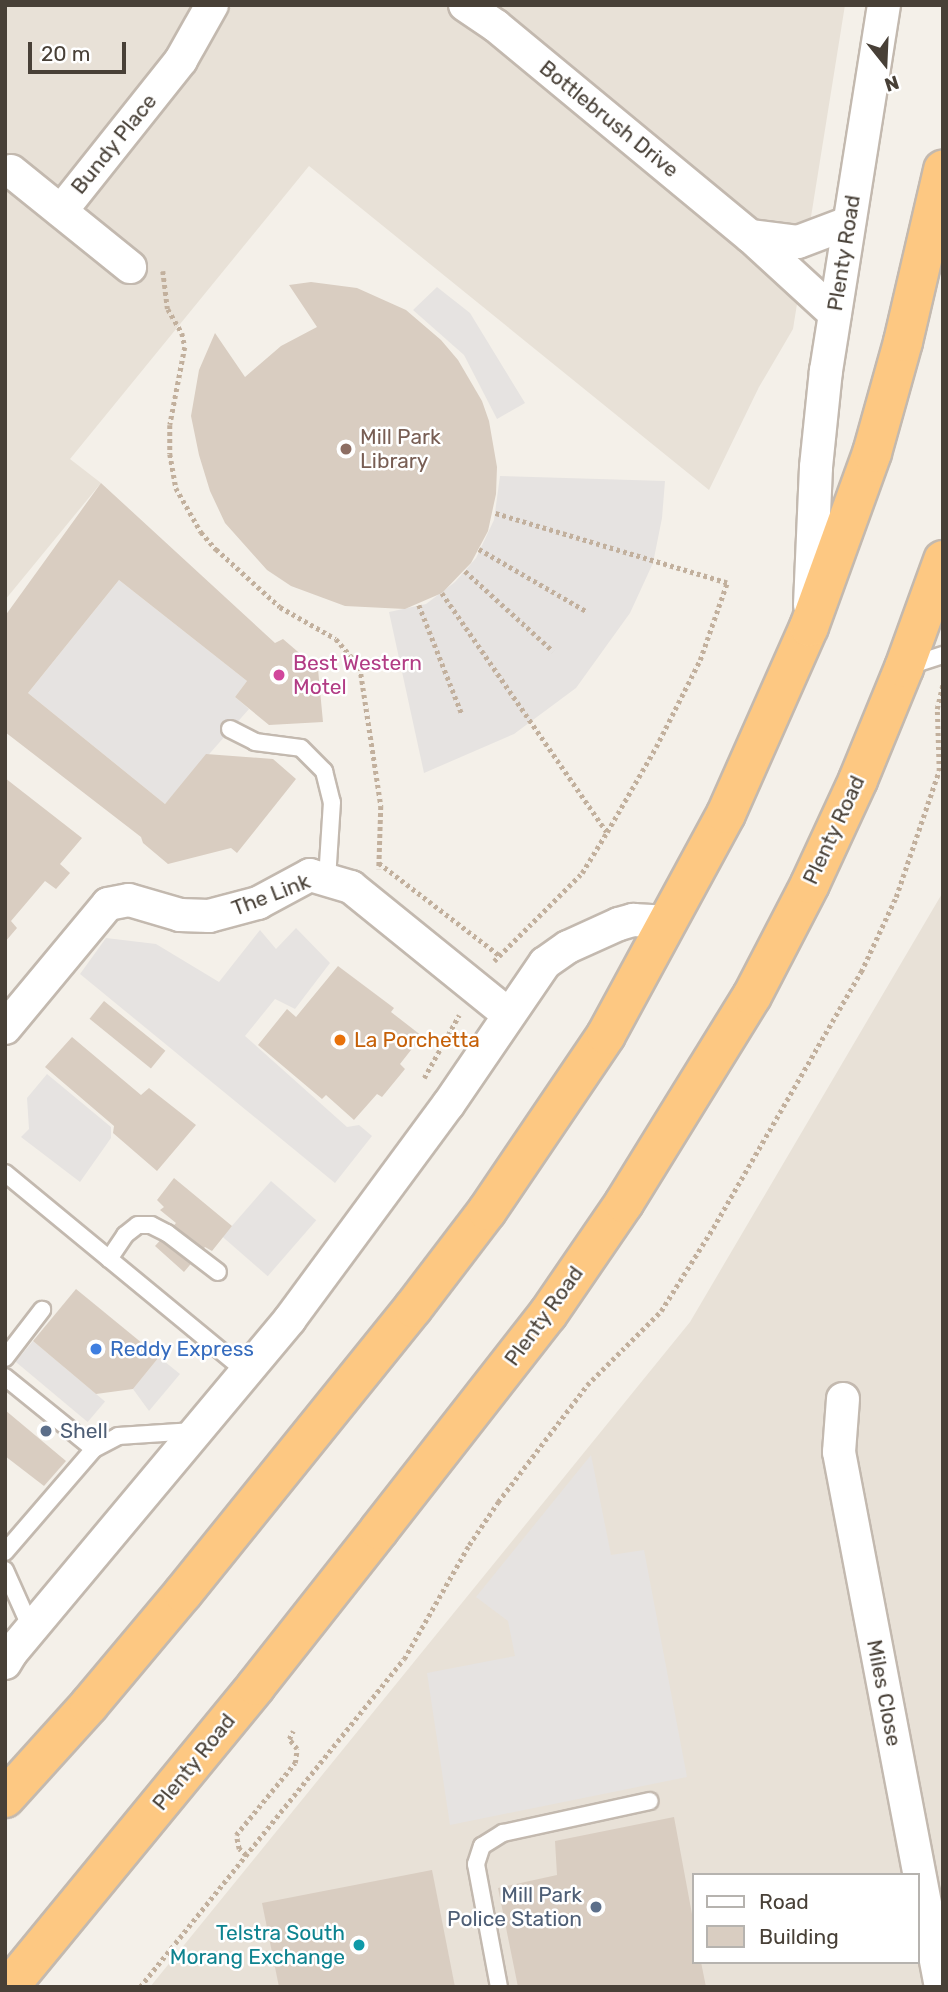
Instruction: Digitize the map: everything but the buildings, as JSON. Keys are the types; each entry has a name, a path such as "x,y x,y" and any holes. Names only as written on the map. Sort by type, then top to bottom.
{"highway":[{"name":"Plenty Road","path":"5,1798 89,1705 183,1593 413,1308 487,1212 606,1035 670,922 761,739 809,627 872,453 903,342 943,170"},
{"name":"Plenty Road","path":"9,1987 256,1686 388,1519 548,1314 624,1203 752,996 821,861 904,668 943,560"}],"street":[{"name":"Bundy Place","path":"61,211 181,60 212,5"},
{"name":"Bottlebrush Drive","path":"464,5 496,26 750,236 835,314"},
{"name":"Plenty Road","path":"809,627 816,467 848,223 884,5"},
{"name":"Bundy Place","path":"11,171 130,267"},
{"path":"750,236 798,242 848,223"},
{"name":"The Link","path":"5,1028 108,904 129,900 180,915 209,916 258,902 310,875 351,887 509,1015"},
{"path":"7,1655 290,1319 448,1105 545,963 568,947 633,920 670,922"},
{"name":"Miles Close","path":"843,1399 839,1452 842,1473 919,1873"},
{"name":"Miles Close","path":"920,1878 941,1987"}],"lane":[{"path":"904,668 943,654"},
{"path":"230,729 255,742 301,748 324,771 332,802 327,879"},
{"path":"5,1173 246,1372"},
{"path":"109,1259 125,1236 138,1225 151,1225 167,1233 218,1272"},
{"path":"5,1358 42,1310"},
{"path":"5,1377 94,1449"},
{"path":"5,1552 94,1449 118,1436 196,1431"},
{"path":"5,1570 31,1628"},
{"path":"499,1987 476,1864 482,1846 503,1833 650,1801"}],"path":[{"path":"162,263 165,300 185,347 170,425 171,463 176,488 201,532 216,549 279,607 336,639 360,667 381,806 378,908"},
{"path":"421,1084 474,987 500,956 582,873 656,747 700,660 727,583 494,513"},
{"path":"479,549 586,611"},
{"path":"465,571 553,651"},
{"path":"442,593 607,832"},
{"path":"419,605 462,714"},
{"path":"141,1987 404,1659 469,1545 498,1502 587,1385 661,1311 713,1228 861,972 896,897 939,771 937,709 943,682"},
{"path":"379,863 500,956"},
{"path":"246,1855 239,1849 236,1835 295,1763 297,1749 289,1739 293,1731"}],"shaded area":[{"path":"5,5 845,5 793,329 759,387 709,490 309,166 70,459 101,483 5,600"},
{"path":"437,287 470,313 525,403 497,419 464,355 413,310"},
{"path":"500,476 665,481 662,518 653,563 630,613 576,688 514,734 424,773 389,612 426,604 455,582 476,558 494,520"},
{"path":"119,580 247,681 235,697 249,709 165,804 28,693"},
{"path":"943,892 943,1987 150,1987 690,1322"},
{"path":"296,928 330,963 295,1009 275,999 245,1036 347,1127 359,1125 372,1136 335,1183 80,974 106,938 156,944 219,982 260,930 276,949"},
{"path":"47,1074 111,1127 111,1138 80,1182 21,1137 29,1129 27,1098"},
{"path":"271,1181 316,1220 268,1276 222,1237"},
{"path":"33,1341 105,1401 88,1422 16,1362"},
{"path":"159,1357 180,1374 149,1411 133,1389"},
{"path":"591,1455 611,1555 644,1550 687,1777 450,1825 427,1673 515,1656 508,1621 476,1597"}],"place":[{"name":"Mill Park Library","path":"346,449"},
{"name":"Best Western Motel","path":"279,675"},
{"name":"La Porchetta","path":"340,1040"},
{"name":"Reddy Express","path":"96,1349"},
{"name":"Shell","path":"46,1431"},
{"name":"Mill Park Police Station","path":"596,1907"},
{"name":"Telstra South Morang Exchange","path":"359,1945"}]}
